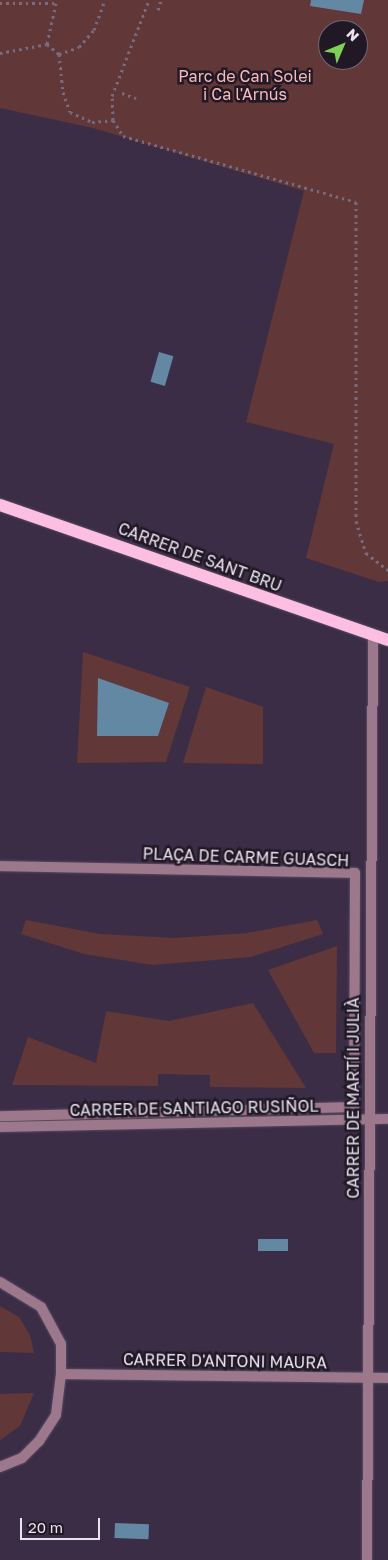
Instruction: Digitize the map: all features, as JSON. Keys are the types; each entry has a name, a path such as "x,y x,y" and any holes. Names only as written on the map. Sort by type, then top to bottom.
{"main road":[{"name":"CARRER DE SANT BRU","path":"0,504 388,640"}],"street":[{"name":"CARRER DE MARTÍ I JULIÀ","path":"367,1560 367,1120 374,635"},
{"name":"PLAÇA DE CARME GUASCH","path":"0,866 355,873 354,1107 0,1116"},
{"name":"CARRER DE SANTIAGO RUSIÑOL","path":"0,1127 388,1119"},
{"path":"0,1282 42,1307 61,1344 61,1374 56,1415 48,1428 22,1458 0,1467"},
{"name":"CARRER D'ANTONI MAURA","path":"61,1374 388,1378"}],"path":[{"path":"59,54 79,47 94,30 105,0"},
{"path":"149,0 112,96 113,120 123,136 356,202 356,521 366,553 388,570"},
{"path":"158,10 161,0"},
{"path":"0,2 57,1 47,44"},
{"path":"47,44 59,54 63,92 70,112 92,122 113,120"},
{"path":"0,53 47,44"},
{"path":"122,93 136,98"}],"green space":[{"name":"Parc de Can Solei i Ca l'Arnús","path":"0,0 388,0 388,581 379,582 306,558 334,444 246,422 304,191 93,128 0,108"},
{"path":"83,652 190,687 166,762 77,763"},
{"path":"206,687 263,707 263,764 183,763"},
{"path":"26,920 100,934 175,938 247,933 317,920 323,934 251,957 153,965 84,954 21,934"},
{"path":"337,946 336,1053 314,1053 268,970"},
{"path":"253,1003 306,1088 210,1087 210,1075 158,1074 158,1086 12,1085 28,1037 96,1063 106,1011 169,1021"},
{"path":"0,1306 19,1317 30,1335 34,1353 0,1352"},
{"path":"34,1393 20,1426 0,1440 0,1394"}],"water":[{"path":"311,0 364,0 361,14 310,6"},
{"path":"159,352 173,356 165,386 150,382"},
{"path":"98,678 169,703 158,736 97,736"},
{"path":"258,1239 288,1239 288,1251 258,1251"},
{"path":"115,1523 149,1524 148,1539 114,1538"}]}
